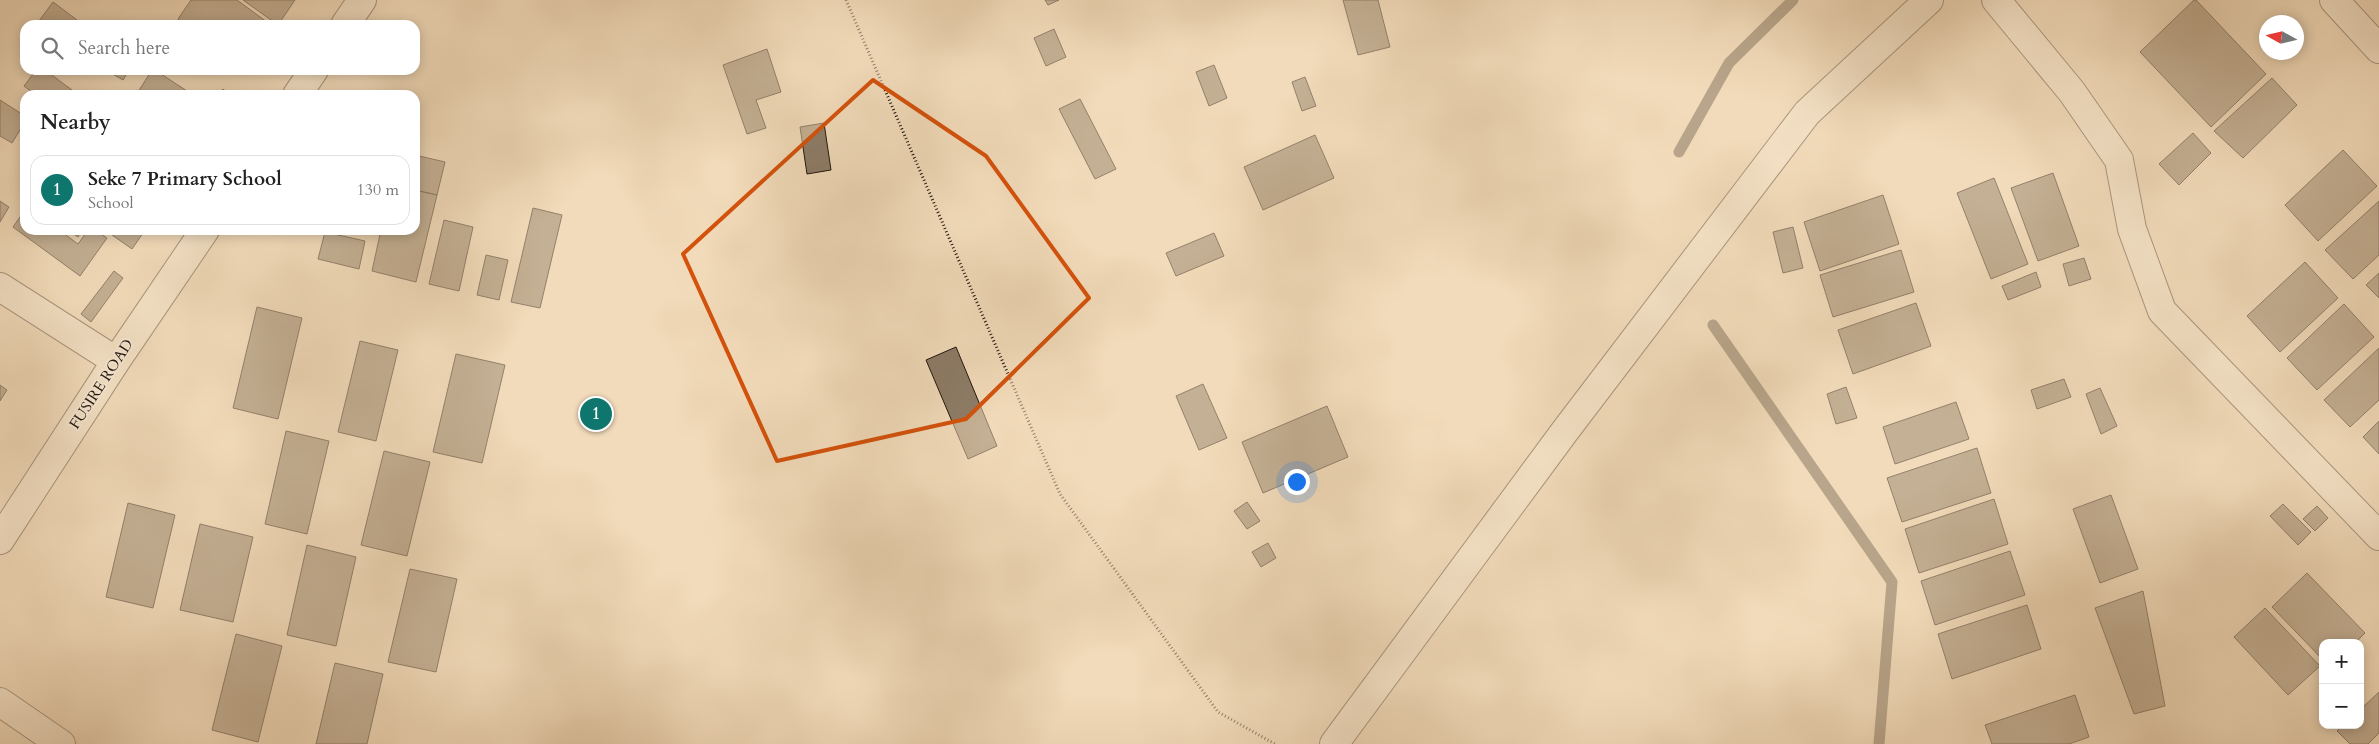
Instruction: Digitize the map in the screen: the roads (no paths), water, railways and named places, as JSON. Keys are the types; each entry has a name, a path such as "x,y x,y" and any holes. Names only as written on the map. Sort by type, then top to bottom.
{"street":[{"path":"348,20 362,0"},
{"path":"1334,744 1565,430 1807,113 1930,0"},
{"path":"1996,0 2072,92 2118,160 2132,229 2162,311 2379,536"},
{"path":"2334,0 2379,49"},
{"path":"300,90 311,75"},
{"name":"FUSIRE ROAD","path":"0,540 116,361 202,235"},
{"path":"0,287 116,361"},
{"path":"0,702 61,744"}],"waterway":[{"path":"1679,152 1729,63 1793,0"},
{"path":"1713,325 1892,582 1879,744"}],"place":[{"name":"Seke 7 Primary School","path":"596,414"}]}
